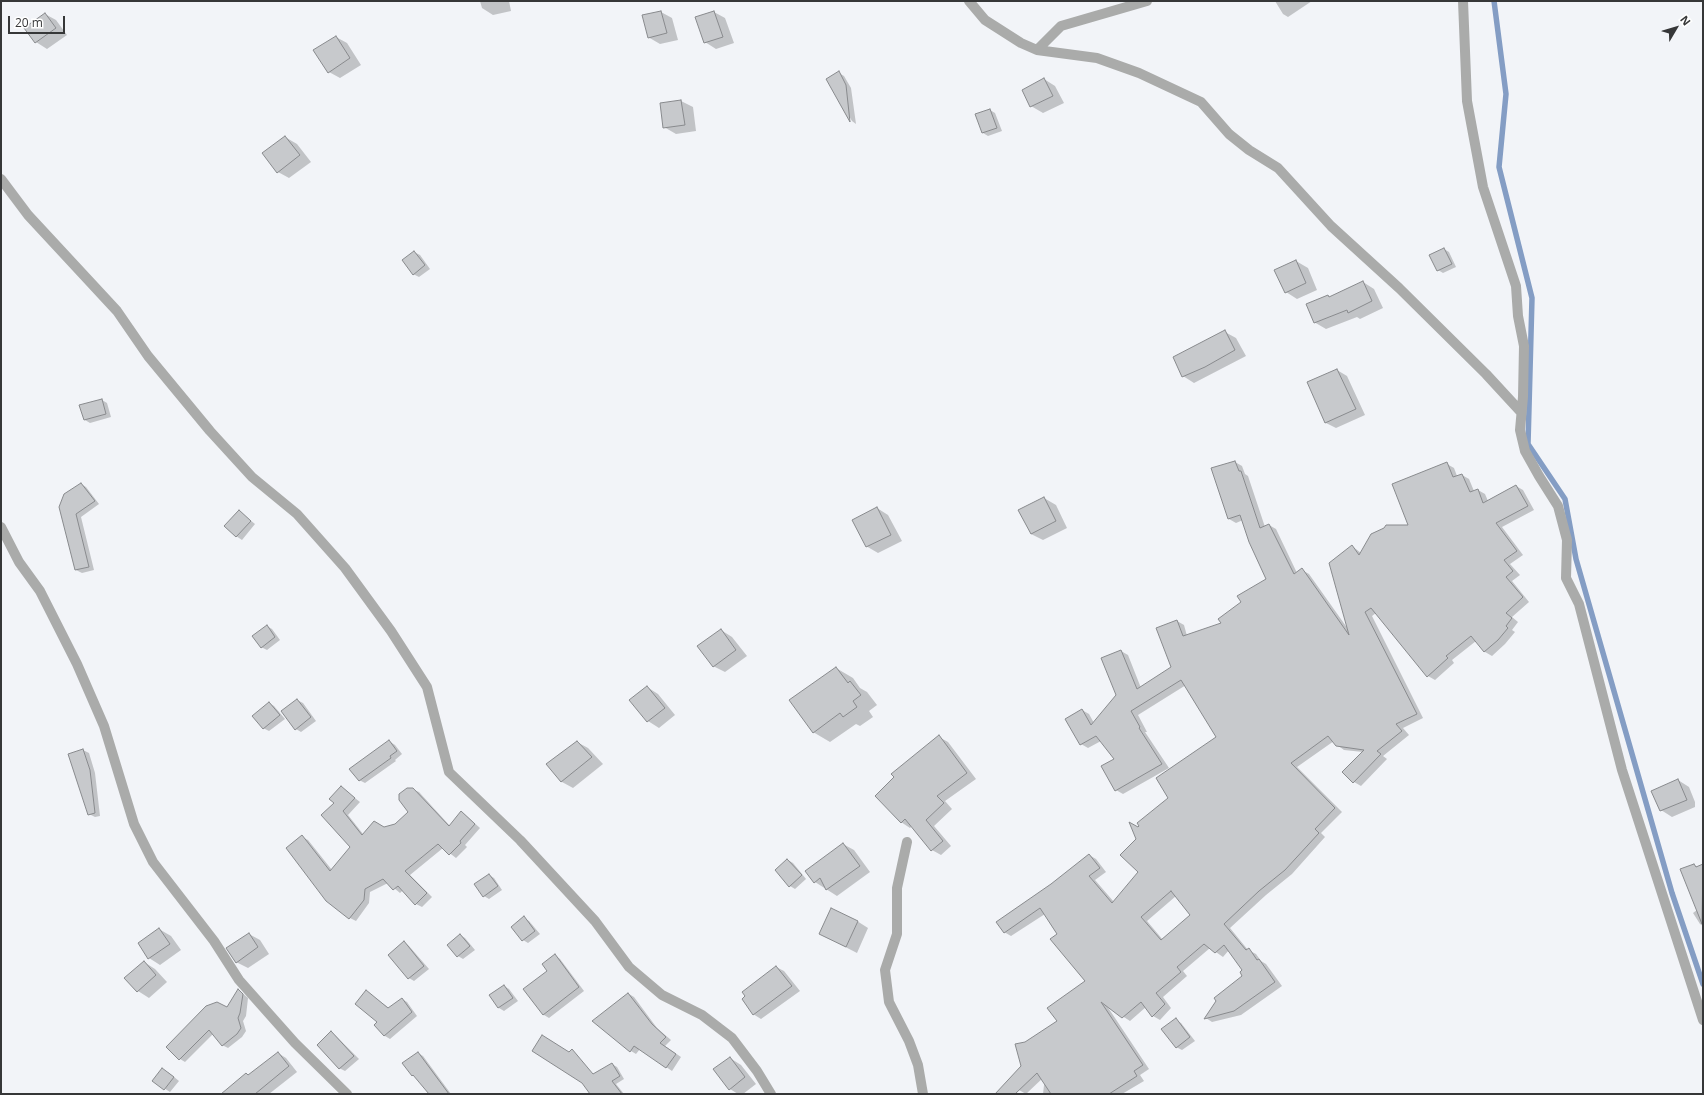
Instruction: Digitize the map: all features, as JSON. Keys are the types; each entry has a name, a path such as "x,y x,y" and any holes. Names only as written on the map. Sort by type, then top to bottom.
{"street":[{"path":"969,1 985,20 1020,43 1037,50 1097,58 1139,73 1201,102 1229,134 1249,150 1278,168 1331,226 1400,288 1486,374 1521,412"},
{"path":"1037,50 1061,26 1147,1"},
{"path":"1463,1 1468,101 1483,187 1516,286 1518,316 1524,346 1520,430 1525,451 1558,506 1567,540 1566,578 1579,604 1622,770 1703,1020"},
{"path":"1,179 28,215 117,311 148,356 210,431 252,477 297,514 345,568 391,631 427,687 449,772 520,840 590,915 629,967 662,995 702,1015 732,1038 758,1071 771,1094"},
{"path":"1,527 19,562 40,591 77,664 104,726 134,824 153,862 214,941 238,980 295,1042 347,1094"},
{"path":"907,842 897,888 897,934 884,970 889,1002 909,1041 918,1065 923,1094"}],"building":[{"path":"661,11 667,33 648,38 642,15"},
{"path":"714,11 723,37 704,43 695,17"},
{"path":"45,13 56,28 35,43 24,28"},
{"path":"336,36 350,58 328,73 313,50"},
{"path":"839,71 846,85 850,122 826,79"},
{"path":"1044,78 1053,96 1030,107 1022,90"},
{"path":"681,100 685,125 663,128 660,103"},
{"path":"990,109 997,128 982,133 975,114"},
{"path":"285,136 300,155 277,173 262,153"},
{"path":"1444,248 1452,264 1437,271 1429,255"},
{"path":"414,251 425,265 413,275 402,260"},
{"path":"1296,260 1306,283 1285,293 1274,270"},
{"path":"1363,281 1372,301 1348,313 1347,310 1314,323 1306,304 1328,295 1329,297"},
{"path":"1225,330 1235,350 1205,367 1182,377 1173,357"},
{"path":"1337,369 1356,409 1325,423 1307,382"},
{"path":"102,399 106,414 84,420 79,405"},
{"path":"1235,461 1239,471 1241,471 1260,528 1269,524 1294,574 1302,568 1349,635 1329,563 1352,545 1359,555 1371,534 1384,528 1386,525 1408,525 1392,484 1447,462 1453,477 1462,474 1470,492 1478,489 1483,503 1516,485 1528,506 1496,523 1517,551 1504,560 1513,571 1506,577 1523,597 1506,613 1512,618 1506,626 1508,628 1498,640 1484,652 1471,636 1446,656 1448,658 1427,677 1371,608 1365,612 1417,714 1396,724 1402,731 1377,751 1381,754 1353,783 1342,772 1364,750 1336,746 1328,736 1291,763 1335,808 1315,829 1319,833 1285,870 1259,891 1224,924 1246,950 1249,948 1257,960 1259,959 1275,982 1234,1011 1204,1019 1216,1001 1214,998 1242,976 1240,972 1242,970 1224,945 1215,953 1204,944 1177,967 1181,972 1156,993 1165,1004 1152,1017 1141,1002 1122,1018 1101,1002 1143,1065 1134,1071 1137,1076 1109,1094 1051,1094 1037,1073 1015,1094 995,1094 1021,1066 1015,1044 1025,1042 1057,1021 1047,1008 1085,981 1050,939 1057,934 1040,908 1004,933 996,922 1051,884 1089,854 1100,868 1089,876 1112,903 1138,872 1120,855 1136,839 1129,822 1138,827 1139,826 1137,823 1168,798 1156,778 1216,737 1181,680 1131,711 1140,727 1139,728 1162,764 1115,791 1101,766 1114,759 1096,736 1080,745 1065,719 1082,709 1091,725 1116,695 1101,658 1121,650 1137,689 1171,667 1156,628 1177,620 1183,636 1221,623 1218,619 1241,602 1237,596 1266,579 1249,542 1240,515 1228,519 1211,468","holes":["1171,891 1190,915 1161,940 1141,917"]},
{"path":"81,483 95,501 76,514 89,567 75,570 59,507 64,494"},
{"path":"1044,497 1056,521 1031,534 1018,510"},
{"path":"877,507 891,535 866,547 852,520"},
{"path":"239,510 251,521 236,537 224,526"},
{"path":"267,625 275,637 261,648 252,636"},
{"path":"721,629 736,650 713,667 697,646"},
{"path":"836,667 848,683 850,681 861,695 853,701 857,707 843,717 840,713 813,733 789,700"},
{"path":"647,686 665,708 647,722 629,700"},
{"path":"297,699 311,717 295,730 281,711"},
{"path":"269,702 280,715 263,729 252,716"},
{"path":"939,735 967,773 937,796 944,803 926,820 943,841 931,851 905,819 901,823 875,796 894,777 891,774"},
{"path":"389,740 397,751 390,756 391,758 359,781 349,769"},
{"path":"577,741 592,757 561,782 546,764"},
{"path":"83,749 90,770 95,813 88,815 68,754"},
{"path":"1678,779 1687,800 1660,811 1651,791"},
{"path":"341,786 355,798 343,811 362,835 374,821 384,827 395,824 408,812 399,800 399,794 407,788 413,788 449,826 461,811 475,824 460,841 461,843 449,855 438,844 405,871 427,893 415,905 398,886 393,890 383,879 365,889 364,900 349,919 326,901 286,848 302,835 330,871 350,847 321,815 334,803 329,799"},
{"path":"843,843 860,866 826,890 820,878 814,883 805,871"},
{"path":"787,859 802,875 789,887 775,870"},
{"path":"1694,864 1696,867 1703,864 1702,924 1680,869"},
{"path":"489,874 498,886 483,897 474,884"},
{"path":"831,908 858,921 846,947 819,934"},
{"path":"524,916 535,931 522,941 511,927"},
{"path":"159,928 170,944 148,959 138,943"},
{"path":"249,933 258,947 236,963 226,948"},
{"path":"460,934 470,946 457,957 447,945"},
{"path":"404,941 424,966 408,979 388,955"},
{"path":"555,954 579,987 543,1015 523,989 547,971 542,964"},
{"path":"144,961 156,975 137,992 124,978"},
{"path":"776,966 792,986 753,1015 742,999 745,996 742,992"},
{"path":"504,985 513,998 498,1008 489,995"},
{"path":"238,989 243,994 238,1018 241,1028 237,1034 222,1046 209,1030 179,1060 166,1047 206,1006 217,1002 227,1007"},
{"path":"366,990 388,1008 402,998 412,1012 384,1036 374,1025 377,1022 355,1004"},
{"path":"628,993 652,1024 666,1037 660,1043 676,1054 666,1068 634,1046 630,1052 592,1021"},
{"path":"1176,1018 1190,1037 1176,1048 1161,1029"},
{"path":"331,1031 354,1056 339,1069 317,1045"},
{"path":"542,1035 569,1052 572,1049 593,1074 612,1063 620,1076 612,1081 622,1094 590,1094 582,1083 532,1051"},
{"path":"278,1052 289,1066 255,1094 221,1094 246,1073 248,1075"},
{"path":"418,1052 449,1094 429,1094 402,1063"},
{"path":"730,1057 745,1077 729,1090 713,1069"},
{"path":"162,1068 174,1077 164,1090 152,1081"}],"waterway":[{"path":"1494,1 1506,94 1499,167 1532,298 1528,444 1565,499 1576,559 1672,893 1703,984"}]}
